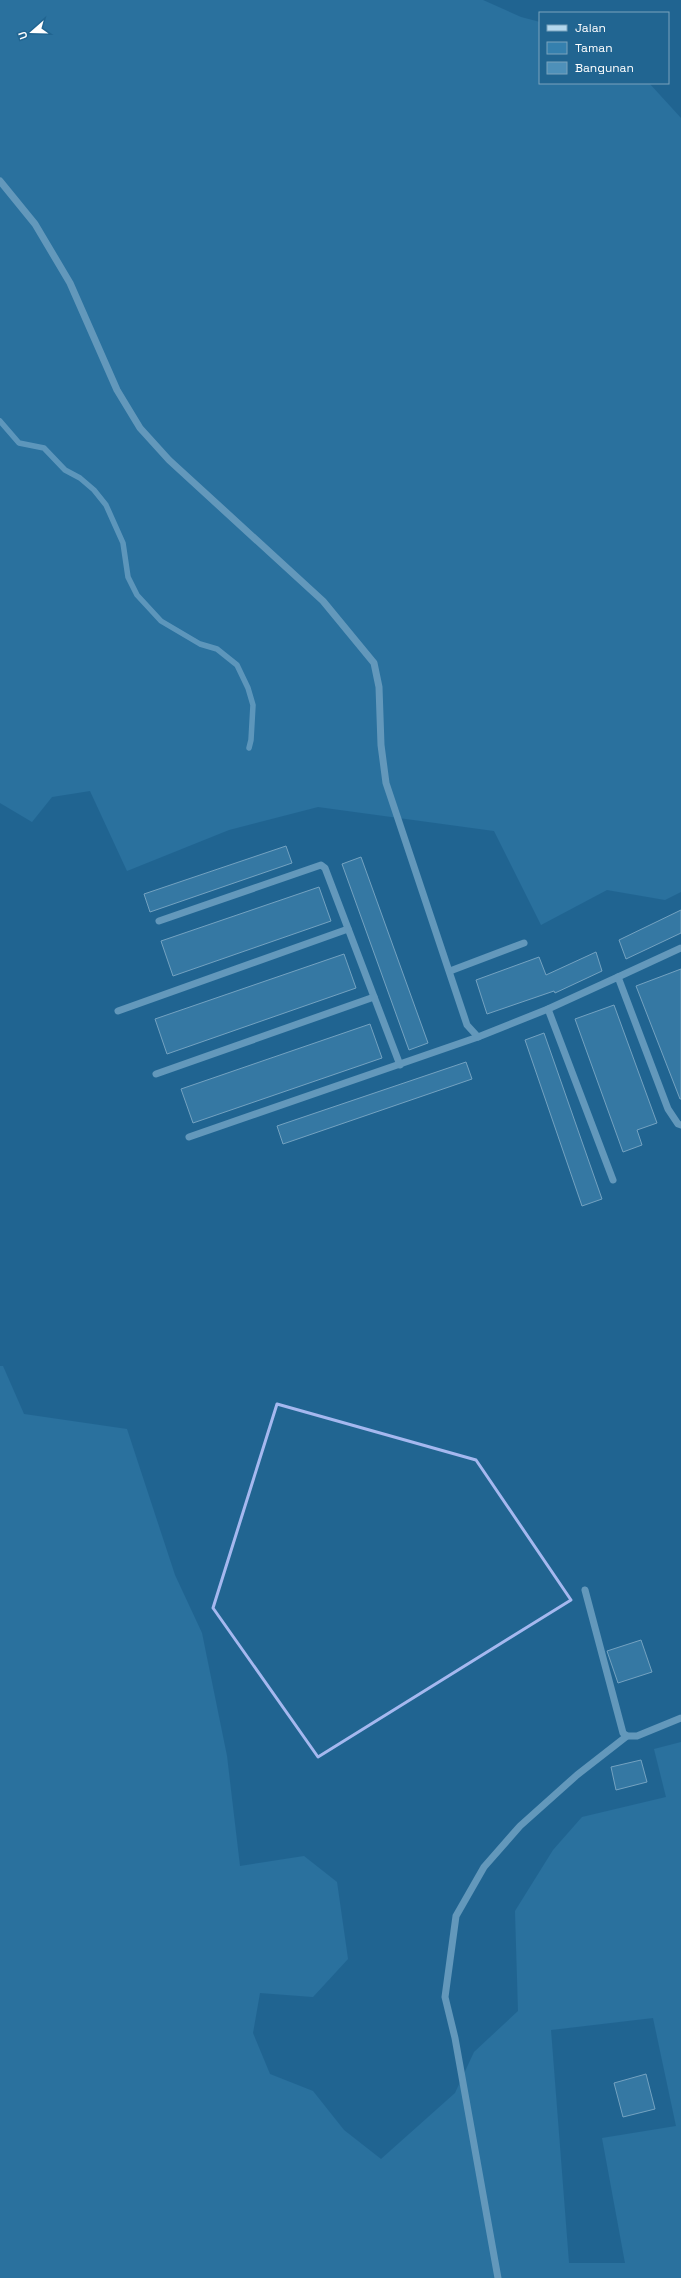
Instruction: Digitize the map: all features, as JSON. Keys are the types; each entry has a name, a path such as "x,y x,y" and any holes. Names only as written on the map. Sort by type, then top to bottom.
{"street":[{"path":"0,181 35,224 70,283 117,390 140,428 169,460 323,601 374,664 379,687 381,745 386,783 467,1025 478,1037"},
{"path":"159,921 321,865 325,868 400,1065"},
{"path":"118,1011 348,929"},
{"path":"450,971 524,943"},
{"path":"189,1137 478,1037 548,1009 681,949"},
{"path":"618,977 668,1109 678,1124 681,1125"},
{"path":"156,1074 374,997"},
{"path":"548,1009 613,1180"},
{"path":"585,1590 623,1733 627,1736"},
{"path":"498,2278 455,2038 445,1997 456,1916 484,1867 520,1826 577,1775 627,1736 637,1736 681,1718"}],"highlighted area":[{"path":"277,1404 476,1460 571,1600 318,1757 213,1608"}],"green space":[{"path":"0,0 483,0 521,17 539,22 539,84 650,84 681,118 681,892 665,900 607,890 541,925 494,831 318,807 229,830 127,871 90,791 52,797 32,822 0,803"},
{"path":"0,1366 3,1366 24,1414 127,1429 175,1575 202,1633 227,1756 240,1866 304,1856 337,1882 348,1959 313,1997 260,1993 253,2033 270,2074 313,2091 344,2130 381,2159 455,2093 474,2052 518,2011 515,1911 553,1850 582,1817 666,1797 654,1749 681,1742 681,2278 0,2278","holes":["653,2018 676,2126 602,2138 625,2263 569,2263 551,2030"]}],"building":[{"path":"286,846 292,863 150,912 144,894"},
{"path":"361,857 428,1043 409,1050 342,864"},
{"path":"319,887 331,921 173,976 161,941"},
{"path":"681,910 681,933 626,959 619,940"},
{"path":"596,952 602,971 555,993 554,991 487,1014 476,980 539,957 546,975"},
{"path":"344,954 356,988 167,1054 155,1019"},
{"path":"681,969 681,1099 680,1099 636,986"},
{"path":"614,1005 657,1123 637,1130 642,1145 623,1152 575,1019"},
{"path":"370,1024 382,1058 193,1123 181,1089"},
{"path":"544,1033 602,1199 582,1206 525,1040"},
{"path":"466,1062 472,1079 283,1144 277,1126"},
{"path":"641,1640 652,1672 618,1683 607,1651"},
{"path":"641,1760 647,1782 616,1790 611,1767"},
{"path":"646,2074 655,2109 623,2117 614,2083"}],"waterway":[{"path":"0,421 19,443 44,448 65,470 80,478 94,490 106,505 123,543 128,577 137,595 161,621 200,644 217,649 237,665 248,688 253,705 251,740 249,748"}]}
